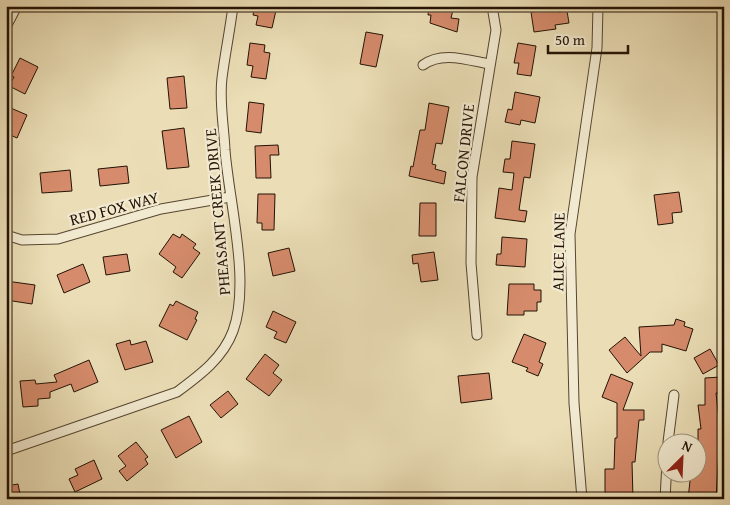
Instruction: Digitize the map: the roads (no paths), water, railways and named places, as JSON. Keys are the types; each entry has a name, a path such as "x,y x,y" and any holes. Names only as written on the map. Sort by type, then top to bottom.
{"street":[{"path":"6,27 17,6"},
{"name":"PHEASANT CREEK DRIVE","path":"6,451 177,392 201,374 220,355 233,333 240,308 239,258 230,197 222,80 233,6"},
{"name":"FALCON DRIVE","path":"477,335 472,262 472,177 496,30 492,6"},
{"name":"ALICE LANE","path":"582,499 574,403 570,234 597,48 598,6"},
{"path":"423,65 432,58 450,57 490,64"},
{"name":"RED FOX WAY","path":"6,235 22,240 58,239 161,209 230,197"},
{"path":"669,432 674,395"},
{"path":"665,499 666,482"}]}
